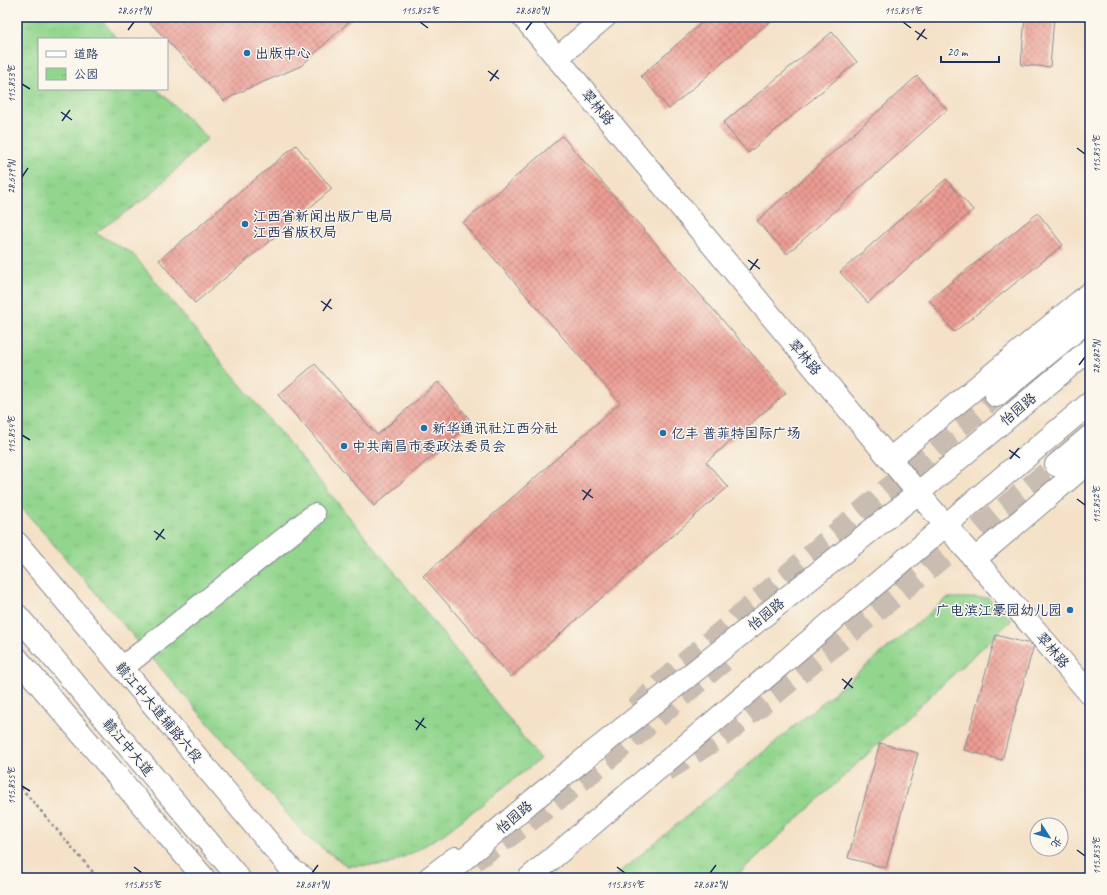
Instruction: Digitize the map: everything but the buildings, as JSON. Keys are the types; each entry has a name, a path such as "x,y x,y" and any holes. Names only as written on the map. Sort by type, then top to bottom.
{"main road":[{"name":"翠林路","path":"523,17 918,493 1090,694"},
{"path":"557,58 604,17"},
{"path":"890,459 1090,293"},
{"path":"996,396 1090,319"},
{"name":"怡园路","path":"442,878 533,800 918,493 1090,349"},
{"path":"529,878 945,524 1090,403"},
{"path":"1056,464 1090,436"},
{"path":"975,559 1090,462"},
{"path":"122,668 314,515"},
{"name":"赣江中大道辅路六段","path":"17,543 292,870 304,878"},
{"name":"赣江中大道","path":"17,615 239,878"},
{"name":"赣江中大道","path":"17,658 204,878"},
{"path":"429,878 533,800"}],"path":[{"path":"17,783 98,878"}],"green space":[{"path":"17,17 100,17 116,38 38,38 38,90 158,90 208,138 149,196 95,233 132,253 402,581 540,759 445,833 414,852 387,865 347,866 307,837 17,502"},
{"path":"947,598 988,598 1012,620 734,878 613,878"}],"tunnel":[{"path":"636,708 660,684 996,396"},
{"path":"666,771 728,732 1056,465"},
{"path":"475,860 542,812 638,734 732,654"}],"place":[{"name":"出版中心","path":"247,53"},
{"name":"江西省新闻出版广电局 江西省版权局","path":"245,224"},
{"name":"新华通讯社江西分社","path":"424,428"},
{"name":"亿丰 普菲特国际广场","path":"663,433"},
{"name":"中共南昌市委政法委员会","path":"344,446"},
{"name":"广电滨江豪园幼儿园","path":"1070,610"}]}
